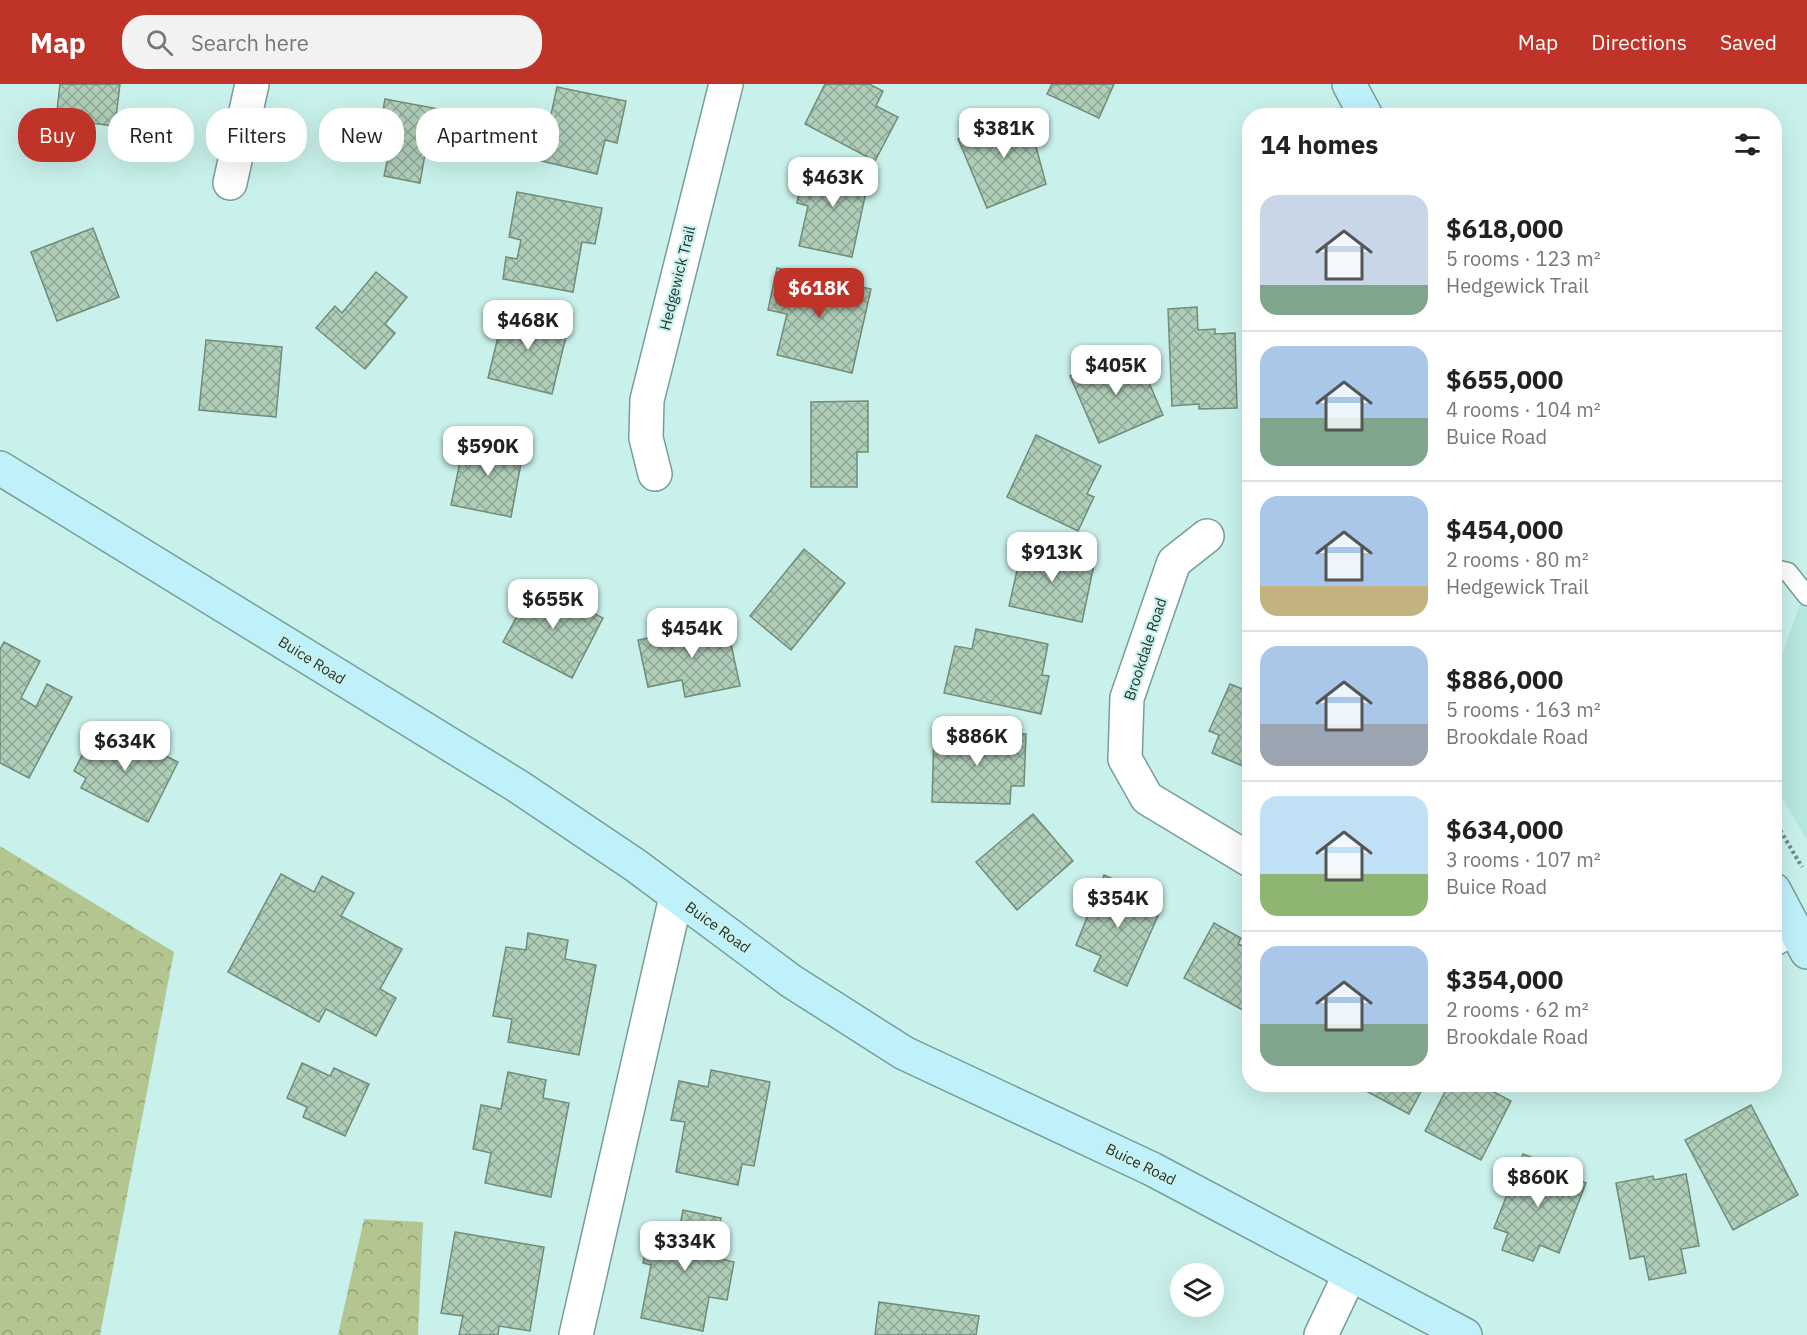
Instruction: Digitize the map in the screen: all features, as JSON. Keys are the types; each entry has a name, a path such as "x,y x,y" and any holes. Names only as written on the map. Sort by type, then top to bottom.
{"street":[{"path":"230,183 252,84"},
{"name":"Hedgewick Trail","path":"655,474 646,438 647,400 726,84"},
{"path":"1349,84 1362,108"},
{"name":"Buice Road","path":"0,468 519,787 635,866 791,981 904,1053 1152,1169 1465,1335"},
{"name":"Brookdale Road","path":"1207,536 1174,562 1127,698 1125,759 1147,798 1242,855"},
{"path":"576,1335 676,897"},
{"path":"1782,906 1796,935"},
{"path":"1321,1335 1350,1274"}],"lane":[{"path":"1782,570 1788,572 1807,596"}],"path":[{"path":"1782,834 1807,876"}],"shaded area":[{"path":"1807,586 1807,840 1782,798 1782,653"}],"green space":[{"path":"0,846 174,952 100,1335 0,1335"},
{"path":"364,1219 423,1222 418,1335 338,1335"}],"building":[{"path":"60,84 120,84 117,108 108,108 108,125 96,124 96,108 57,108"},
{"path":"825,84 869,84 883,91 876,106 898,117 875,161 805,124"},
{"path":"1052,84 1114,84 1099,118 1047,94"},
{"path":"557,87 626,101 617,143 605,140 597,174 545,162 559,162 559,108 552,108"},
{"path":"385,99 433,108 416,108 416,162 424,162 420,183 384,176 387,162 404,162 404,108 383,108"},
{"path":"1026,109 1046,184 987,208 958,139"},
{"path":"817,161 870,173 852,257 799,246 808,206 797,203 803,173 814,175"},
{"path":"517,192 602,208 595,244 582,242 573,292 503,279 506,257 517,259 521,240 509,237"},
{"path":"93,228 119,297 57,321 31,252"},
{"path":"777,268 871,289 852,373 777,355 787,314 768,310"},
{"path":"376,272 407,297 385,324 395,333 365,369 316,328 335,306 342,313"},
{"path":"1197,307 1198,330 1215,329 1215,334 1235,333 1237,408 1199,409 1199,404 1172,406 1168,309"},
{"path":"505,308 569,324 552,394 488,378"},
{"path":"206,340 282,347 276,417 199,410"},
{"path":"1134,348 1163,415 1099,443 1070,376"},
{"path":"868,401 868,452 857,452 857,487 811,487 811,402"},
{"path":"479,430 510,436 505,464 521,463 511,517 451,505 461,457 473,459"},
{"path":"1036,435 1101,466 1087,494 1094,497 1078,531 1007,497"},
{"path":"1023,544 1095,560 1082,622 1009,606"},
{"path":"804,549 845,583 791,650 750,616"},
{"path":"535,583 603,618 572,678 503,642"},
{"path":"726,621 740,686 685,697 682,680 648,687 638,640"},
{"path":"976,629 1048,644 1042,675 1049,676 1041,714 944,693 955,646 972,649"},
{"path":"4,642 40,661 21,698 36,707 47,684 72,697 29,778 0,763 0,649"},
{"path":"1230,684 1242,689 1242,766 1212,753 1219,735 1209,731"},
{"path":"99,722 178,762 148,822 81,788 86,778 74,771"},
{"path":"934,732 1026,734 1024,786 1011,786 1010,804 932,802"},
{"path":"1033,814 1073,861 1017,910 976,862"},
{"path":"281,874 314,892 322,876 354,893 341,916 402,949 380,989 396,998 376,1036 326,1009 319,1022 228,972"},
{"path":"1104,875 1141,891 1139,895 1145,897 1144,902 1161,909 1127,986 1094,971 1101,956 1076,945"},
{"path":"1214,923 1241,938 1238,944 1242,946 1242,1010 1184,978"},
{"path":"528,933 568,940 565,959 596,965 579,1055 508,1042 512,1019 493,1016 506,947 526,950"},
{"path":"302,1063 330,1076 334,1068 369,1084 345,1136 303,1117 307,1107 287,1098"},
{"path":"711,1070 770,1082 754,1166 742,1164 738,1185 676,1172 685,1122 671,1120 679,1081 708,1087"},
{"path":"508,1072 546,1080 543,1098 569,1103 551,1197 485,1183 491,1153 473,1149 481,1105 501,1109"},
{"path":"1368,1092 1421,1092 1409,1114"},
{"path":"1445,1092 1494,1092 1511,1101 1481,1160 1425,1131"},
{"path":"1751,1105 1798,1195 1733,1230 1685,1140"},
{"path":"1523,1154 1559,1168 1557,1172 1586,1183 1559,1253 1540,1245 1533,1261 1502,1250 1508,1233 1494,1228"},
{"path":"1686,1174 1699,1246 1681,1249 1686,1273 1649,1280 1644,1256 1630,1259 1616,1183 1653,1176 1654,1180"},
{"path":"683,1210 721,1218 713,1257 734,1262 727,1300 709,1297 703,1331 641,1318 651,1265 643,1263 651,1225 679,1231"},
{"path":"455,1232 544,1247 530,1331 499,1326 498,1335 459,1335 463,1316 441,1313"},
{"path":"879,1302 979,1316 976,1335 875,1335"}]}
